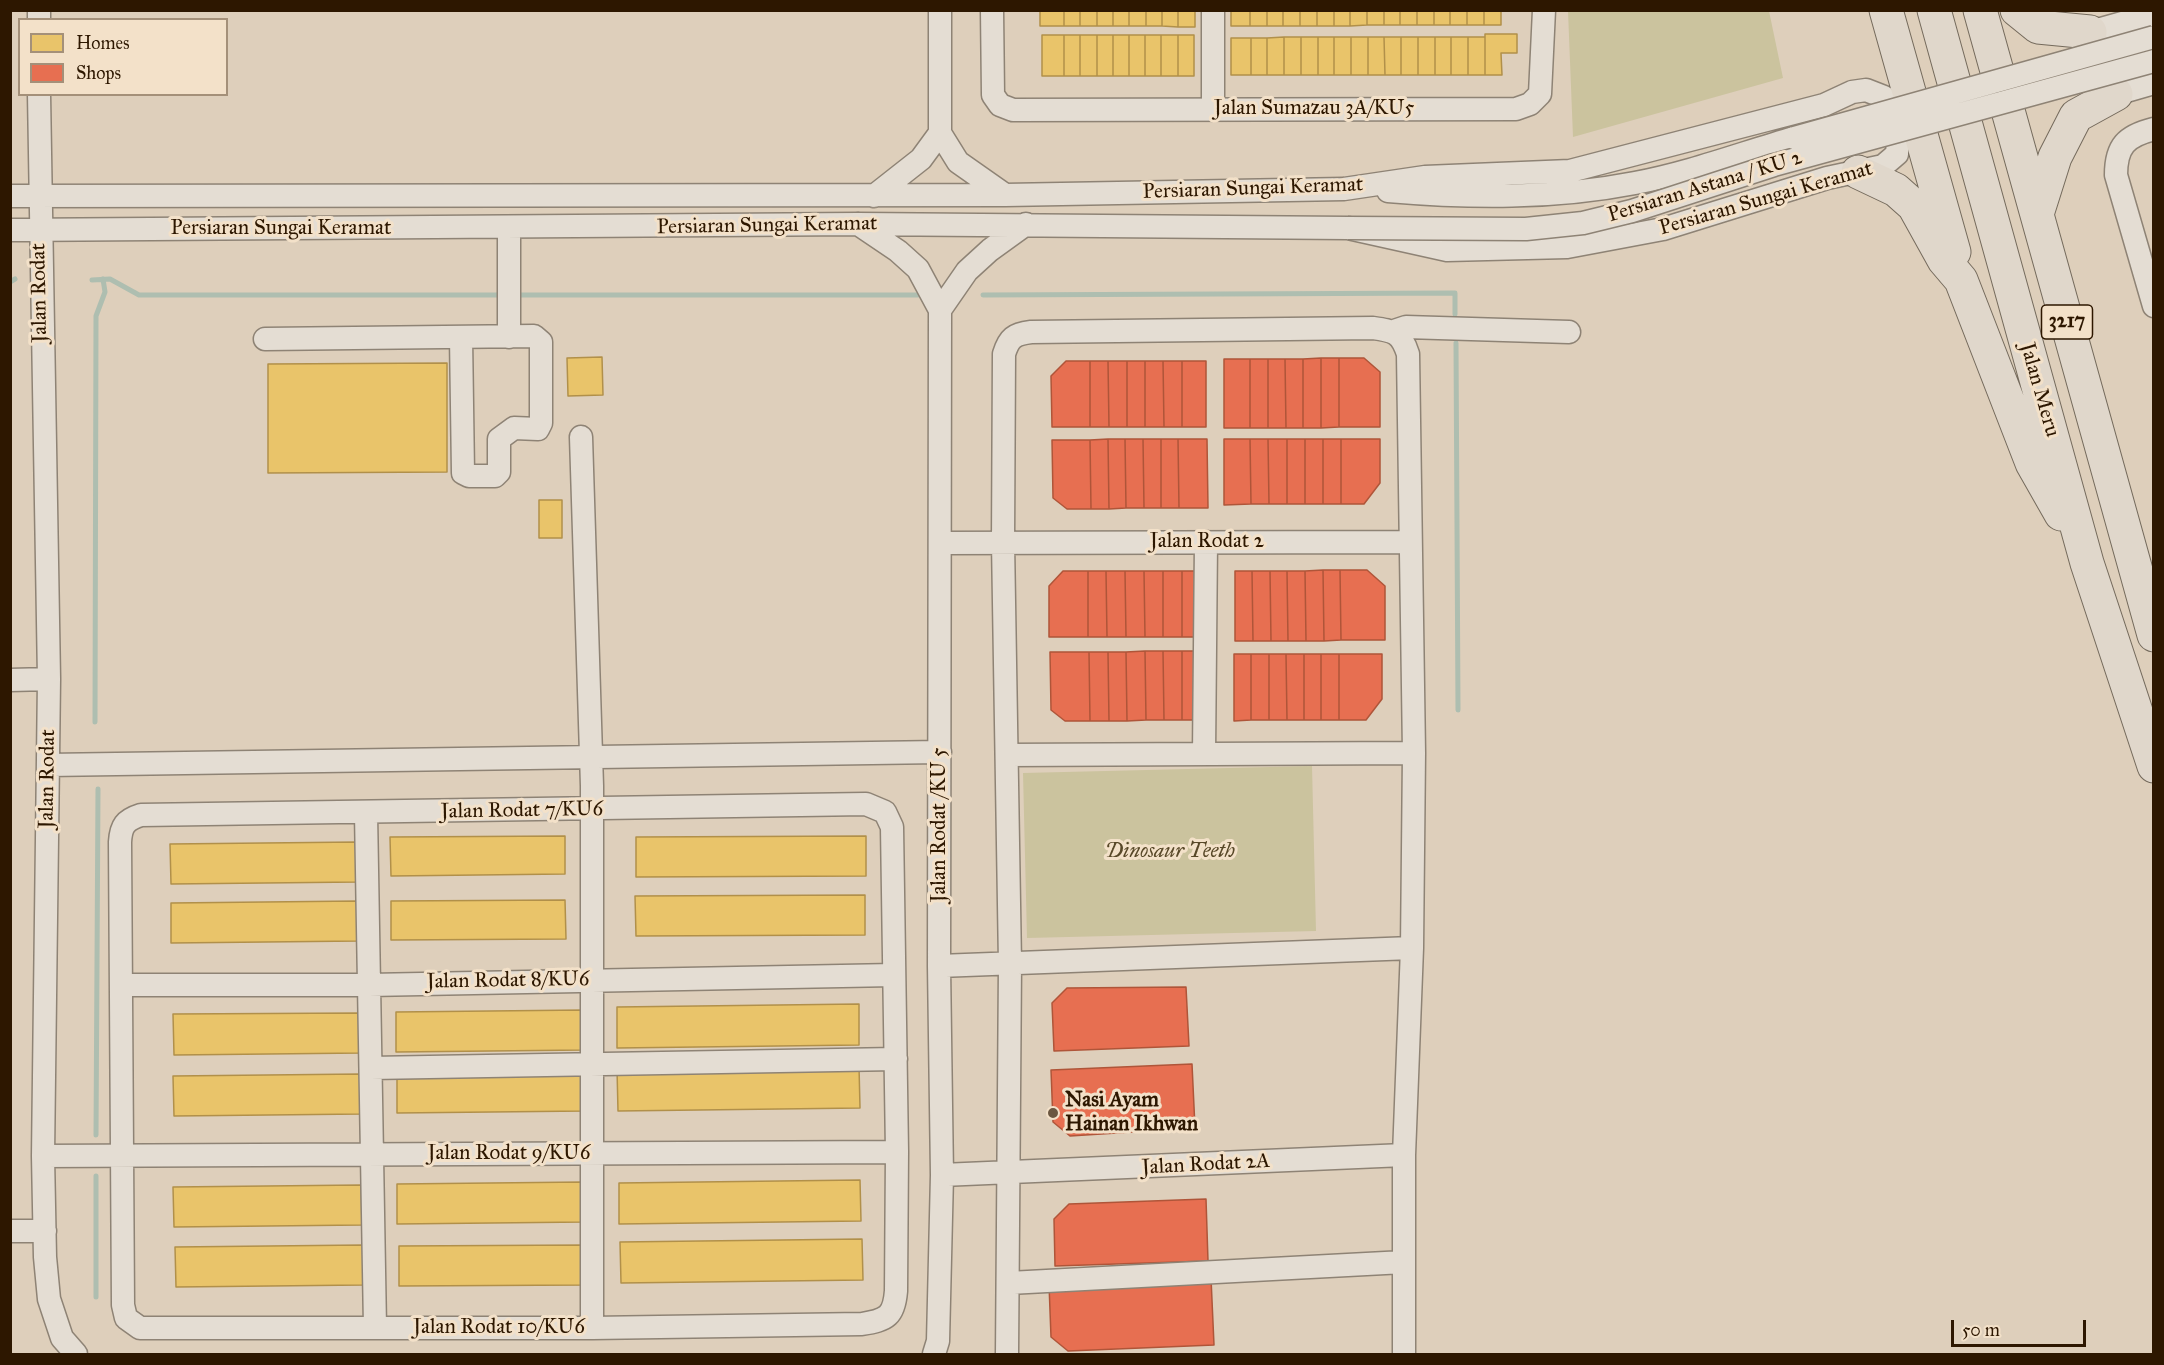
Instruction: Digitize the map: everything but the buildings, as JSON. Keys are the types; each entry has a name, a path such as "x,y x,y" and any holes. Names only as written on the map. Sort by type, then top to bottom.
{"highway":[{"name":"Jalan Meru","path":"1934,10 2087,563 2154,766"},
{"name":"3217","path":"1980,10 2154,635"},
{"path":"2017,10 2038,27 2090,32"},
{"path":"1895,13 1961,280 2032,463 2087,563"},
{"path":"1895,13 1936,109"},
{"path":"2037,214 2055,157 2076,116 2116,94"},
{"path":"1858,172 1896,190 1914,206 1944,260 1961,280"}],"street":[{"path":"940,10 940,133 958,162 1005,195"},
{"name":"Jalan Sumazau 3A/KU5","path":"992,10 993,95 1000,105 1013,110 1516,109 1530,104 1540,94 1544,10"},
{"path":"1213,10 1213,110"},
{"path":"2154,14 2090,32 2081,48 2085,71 2095,88 2116,94 2154,83"},
{"name":"Persiaran Astana / KU 2","path":"1348,228 1526,229 1582,223 1632,211 1774,165 2154,37"},
{"name":"Persiaran Astana / KU 2","path":"1348,188 1463,198 1566,194 1637,183 1936,109 2154,61"},
{"name":"Persiaran Sungai Keramat","path":"10,196 874,196 1348,188 1425,177 1570,171 1824,105 1852,93 1866,90 1884,97 1890,106 1896,116 1899,142 1897,154 1890,162 1858,172 1827,178 1663,229 1567,248 1447,250 1348,228 1026,224 10,230"},
{"name":"Jalan Rodat","path":"39,96 39,230 49,680 43,1156 45,1231 49,1299 62,1338 76,1354"},
{"path":"2154,129 2124,142 2116,157 2116,175 2154,306"},
{"path":"874,196 921,159 940,133"},
{"path":"479,196 465,205 465,214 477,222 507,228 510,337"},
{"path":"858,224 898,251 918,269 940,310 967,271 990,250 1026,224"},
{"name":"Jalan Rodat /KU 5","path":"936,1348 942,1174 939,966 940,310"},
{"path":"1007,1354 1010,964 1003,542 1004,354 1008,340 1017,334 1373,328 1394,331 1406,327 1569,332"},
{"path":"1394,331 1404,342 1408,354 1414,753 1412,948 1404,1155 1404,1354"},
{"path":"265,339 534,336 541,342 541,423 538,429 514,428 499,439 499,472 495,476 463,473 461,337"},
{"path":"581,437 592,810 592,1328"},
{"path":"1204,754 1206,542"},
{"name":"Jalan Rodat 2","path":"940,543 1410,542"},
{"path":"10,680 49,680"},
{"path":"48,765 940,752"},
{"path":"1008,755 1414,753"},
{"name":"Jalan Rodat 7/KU6","path":"122,985 121,828 128,819 141,815 592,810 866,804 885,812 892,827 894,975"},
{"path":"366,813 375,1327"},
{"path":"939,966 1412,948"},
{"path":"894,975 897,1152"},
{"name":"Jalan Rodat 8/KU6","path":"122,985 369,985 894,975"},
{"path":"122,985 122,1157"},
{"path":"370,1068 896,1059"},
{"name":"Jalan Rodat 9/KU6","path":"43,1156 897,1152"},
{"name":"Jalan Rodat 10/KU6","path":"122,1157 123,1305 126,1318 140,1328 592,1328 862,1324 877,1322 888,1316 894,1308 896,1291 897,1152"},
{"name":"Jalan Rodat 2A","path":"942,1174 1007,1174 1404,1155"},
{"path":"10,1231 45,1231"},
{"path":"1009,1283 1404,1263"}],"green space":[{"path":"1568,11 1769,11 1783,78 1573,137"},
{"name":"Dinosaur Teeth","path":"1312,766 1316,931 1027,938 1023,773"}],"waterway":[{"path":"10,282 15,279"},
{"path":"95,722 96,316 105,292 103,279"},
{"path":"92,280 110,279 139,295 502,295"},
{"path":"983,295 1455,293 1455,314"},
{"path":"515,295 918,295"},
{"path":"1456,343 1458,710"},
{"path":"96,1135 98,789"},
{"path":"96,1176 96,1297"}],"place":[{"name":"Nasi Ayam Hainan Ikhwan","path":"1053,1113"}]}
